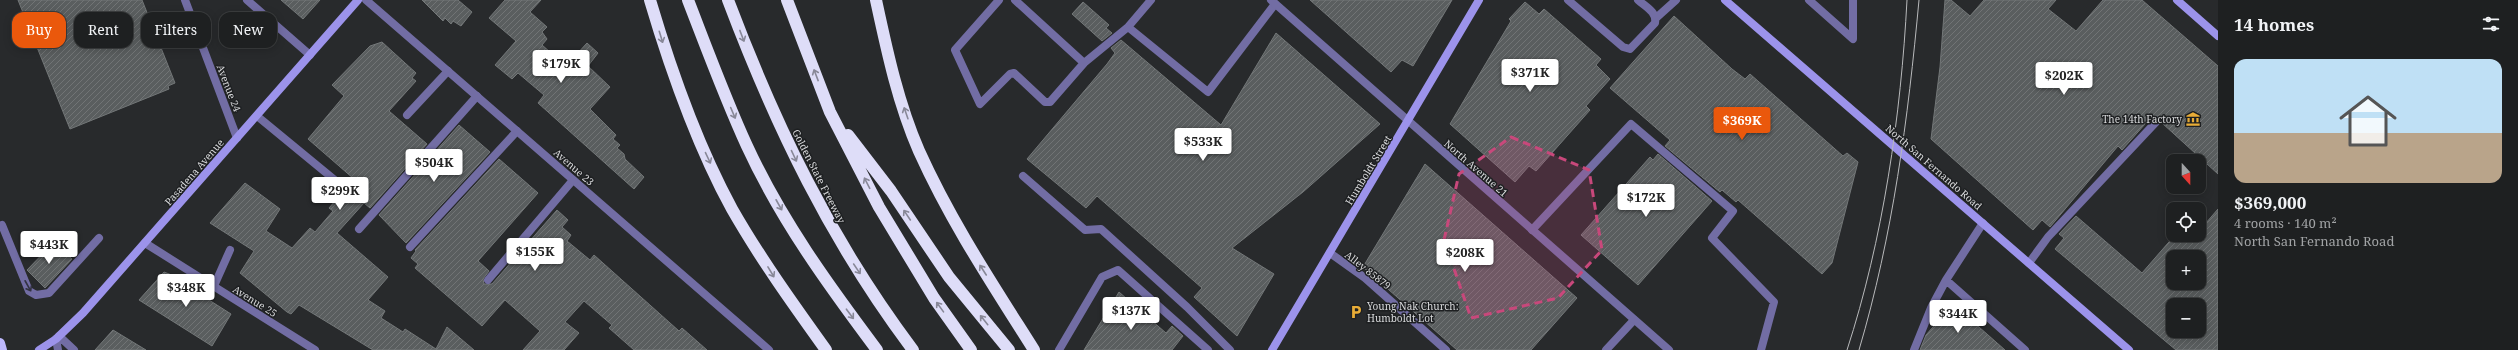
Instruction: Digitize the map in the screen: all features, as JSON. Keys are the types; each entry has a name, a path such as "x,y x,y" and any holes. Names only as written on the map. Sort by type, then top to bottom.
{"highway":[{"path":"650,0 667,58 691,122 732,208 776,281 826,350"},
{"path":"688,0 718,77 748,147 791,226 824,280 877,350"},
{"name":"Golden State Freeway","path":"728,0 758,79 801,171 844,251 913,350"},
{"path":"786,0 830,112 879,207 934,298 971,350"},
{"path":"876,0 890,65 919,150 967,245 1034,350"},
{"path":"830,112 891,191 949,277 1009,350"}],"main road":[{"name":"Pasadena Avenue","path":"39,350 57,338 83,313 358,0"},
{"name":"Humboldt Street","path":"1272,350 1409,122 1479,0"},
{"name":"North San Fernando Road","path":"1725,0 2129,350"},
{"path":"2177,0 2218,36"},
{"path":"0,343 2,350"}],"street":[{"name":"Avenue 24","path":"185,0 238,138"},
{"path":"247,0 310,55"},
{"name":"Avenue 23","path":"366,0 769,350"},
{"path":"999,0 956,50 978,103 982,104 1012,73 1048,103 1084,63 1128,26 1151,0"},
{"path":"1015,0 1084,63"},
{"path":"1568,0 1624,48 1630,49 1655,24 1656,18 1654,13 1638,0"},
{"path":"1656,18 1676,0"},
{"path":"1809,0 1853,39 1853,0"},
{"path":"1128,26 1208,92 1273,2"},
{"name":"North Avenue 21","path":"1273,2 1669,350"},
{"path":"407,115 448,71"},
{"path":"359,229 477,96"},
{"path":"257,116 336,181"},
{"path":"2029,263 2048,238 2157,122"},
{"path":"1532,230 1631,124 1733,211 1712,238 1774,302 1761,350"},
{"path":"410,247 517,131"},
{"path":"1023,176 1084,230 1101,229 1187,307 1230,350"},
{"path":"488,280 573,180"},
{"path":"1914,350 1931,308 1946,280 1983,223"},
{"path":"2,225 29,291 36,295 49,293 99,238"},
{"name":"Avenue 25","path":"145,243 315,350"},
{"path":"214,286 230,250"},
{"name":"Alley 85879","path":"1330,253 1365,278 1446,350"},
{"path":"1059,350 1102,277 1118,270 1208,350"},
{"path":"1946,280 2025,350"},
{"path":"1606,350 1634,320"},
{"path":"57,338 58,350"},
{"path":"57,338 74,350"}],"highlighted area":[{"path":"1511,137 1589,170 1602,250 1558,298 1471,318 1444,240 1459,174"}],"building":[{"path":"18,0 142,0 147,12 141,12 141,48 161,48 175,83 168,86 169,89 70,129 37,48 66,48 66,12 23,12"},
{"path":"281,0 320,0 303,19"},
{"path":"422,0 458,0 472,12 461,26 453,21 451,24 445,18 443,21"},
{"path":"505,0 541,0 530,12 547,27 542,32 547,39 542,45 566,66 587,43 598,53 588,66 610,87 590,109 616,135 613,139 620,145 617,148 624,154 625,159 644,177 634,189 538,103 544,95 518,73 512,79 495,65 516,41 489,18"},
{"path":"1310,0 1452,0 1413,66 1402,60 1391,72"},
{"path":"1945,0 1951,0 1970,16 1984,0 2056,0 2048,9 2076,31 2103,0 2142,0 2218,66 2218,174 2206,163 2206,154 2196,154 2162,123 2160,117 2153,115 2122,150 2118,146 2050,227 2042,220 2033,230 1931,139 1940,67"},
{"path":"1083,2 1109,25 1106,28 1112,33 1102,41 1072,14"},
{"path":"1525,2 1539,14 1544,9 1601,59 1596,65 1610,79 1586,106 1590,110 1536,171 1529,166 1515,182 1450,124 1511,21 1509,19"},
{"path":"1674,16 1732,69 1745,79 1750,74 1843,156 1847,153 1858,162 1832,263 1822,274 1738,200 1736,202 1722,190 1720,192 1665,146 1670,140 1610,88"},
{"path":"1276,33 1380,124 1303,192 1232,248 1274,274 1237,336 1194,297 1202,288 1097,196 1086,208 1027,159 1107,64 1115,53 1111,48 1121,40 1221,125"},
{"path":"382,42 416,73 412,78 416,81 389,111 427,144 370,208 364,203 337,233 388,277 368,300 385,311 381,318 403,332 405,329 436,349 447,327 474,350 373,350 299,305 291,314 240,273 254,251 210,223 245,183 280,209 266,231 292,248 310,228 315,232 333,211 329,208 354,179 308,139 344,96 332,85 370,46"},
{"path":"459,125 490,152 406,243 379,215"},
{"path":"1658,154 1712,201 1638,285 1581,235 1650,157 1653,160"},
{"path":"499,159 538,193 478,261 489,271 483,279 484,284 492,284 557,210 568,220 562,227 571,235 567,241 590,260 594,255 679,331 682,328 707,350 634,350 609,328 612,325 584,301 565,322 579,333 564,350 523,350 540,331 505,300 482,326 415,268 418,264 411,258 416,251 415,250"},
{"path":"1425,164 1577,298 1531,350 1457,350 1363,267"},
{"path":"2218,209 2218,350 2176,350 2055,249 2064,238 2059,234 2076,216 2142,273 2169,242 2206,242 2206,223"},
{"path":"54,242 72,259 45,288 27,270"},
{"path":"164,272 177,277 199,291 198,293 231,314 212,346 139,300"},
{"path":"1119,292 1166,333 1172,326 1183,336 1172,350 1084,350"},
{"path":"1953,304 2005,350 1920,350 1926,335"},
{"path":"113,330 146,350 95,350"}],"tram line":[{"path":"1847,350 1871,265 1888,177 1900,88 1907,0"},
{"path":"1859,350 1881,264 1898,176 1910,89 1919,0"}],"place":[{"name":"The 14th Factory","path":"2193,119"},
{"name":"Young Nak Church: Humboldt Lot","path":"1356,312"}]}
